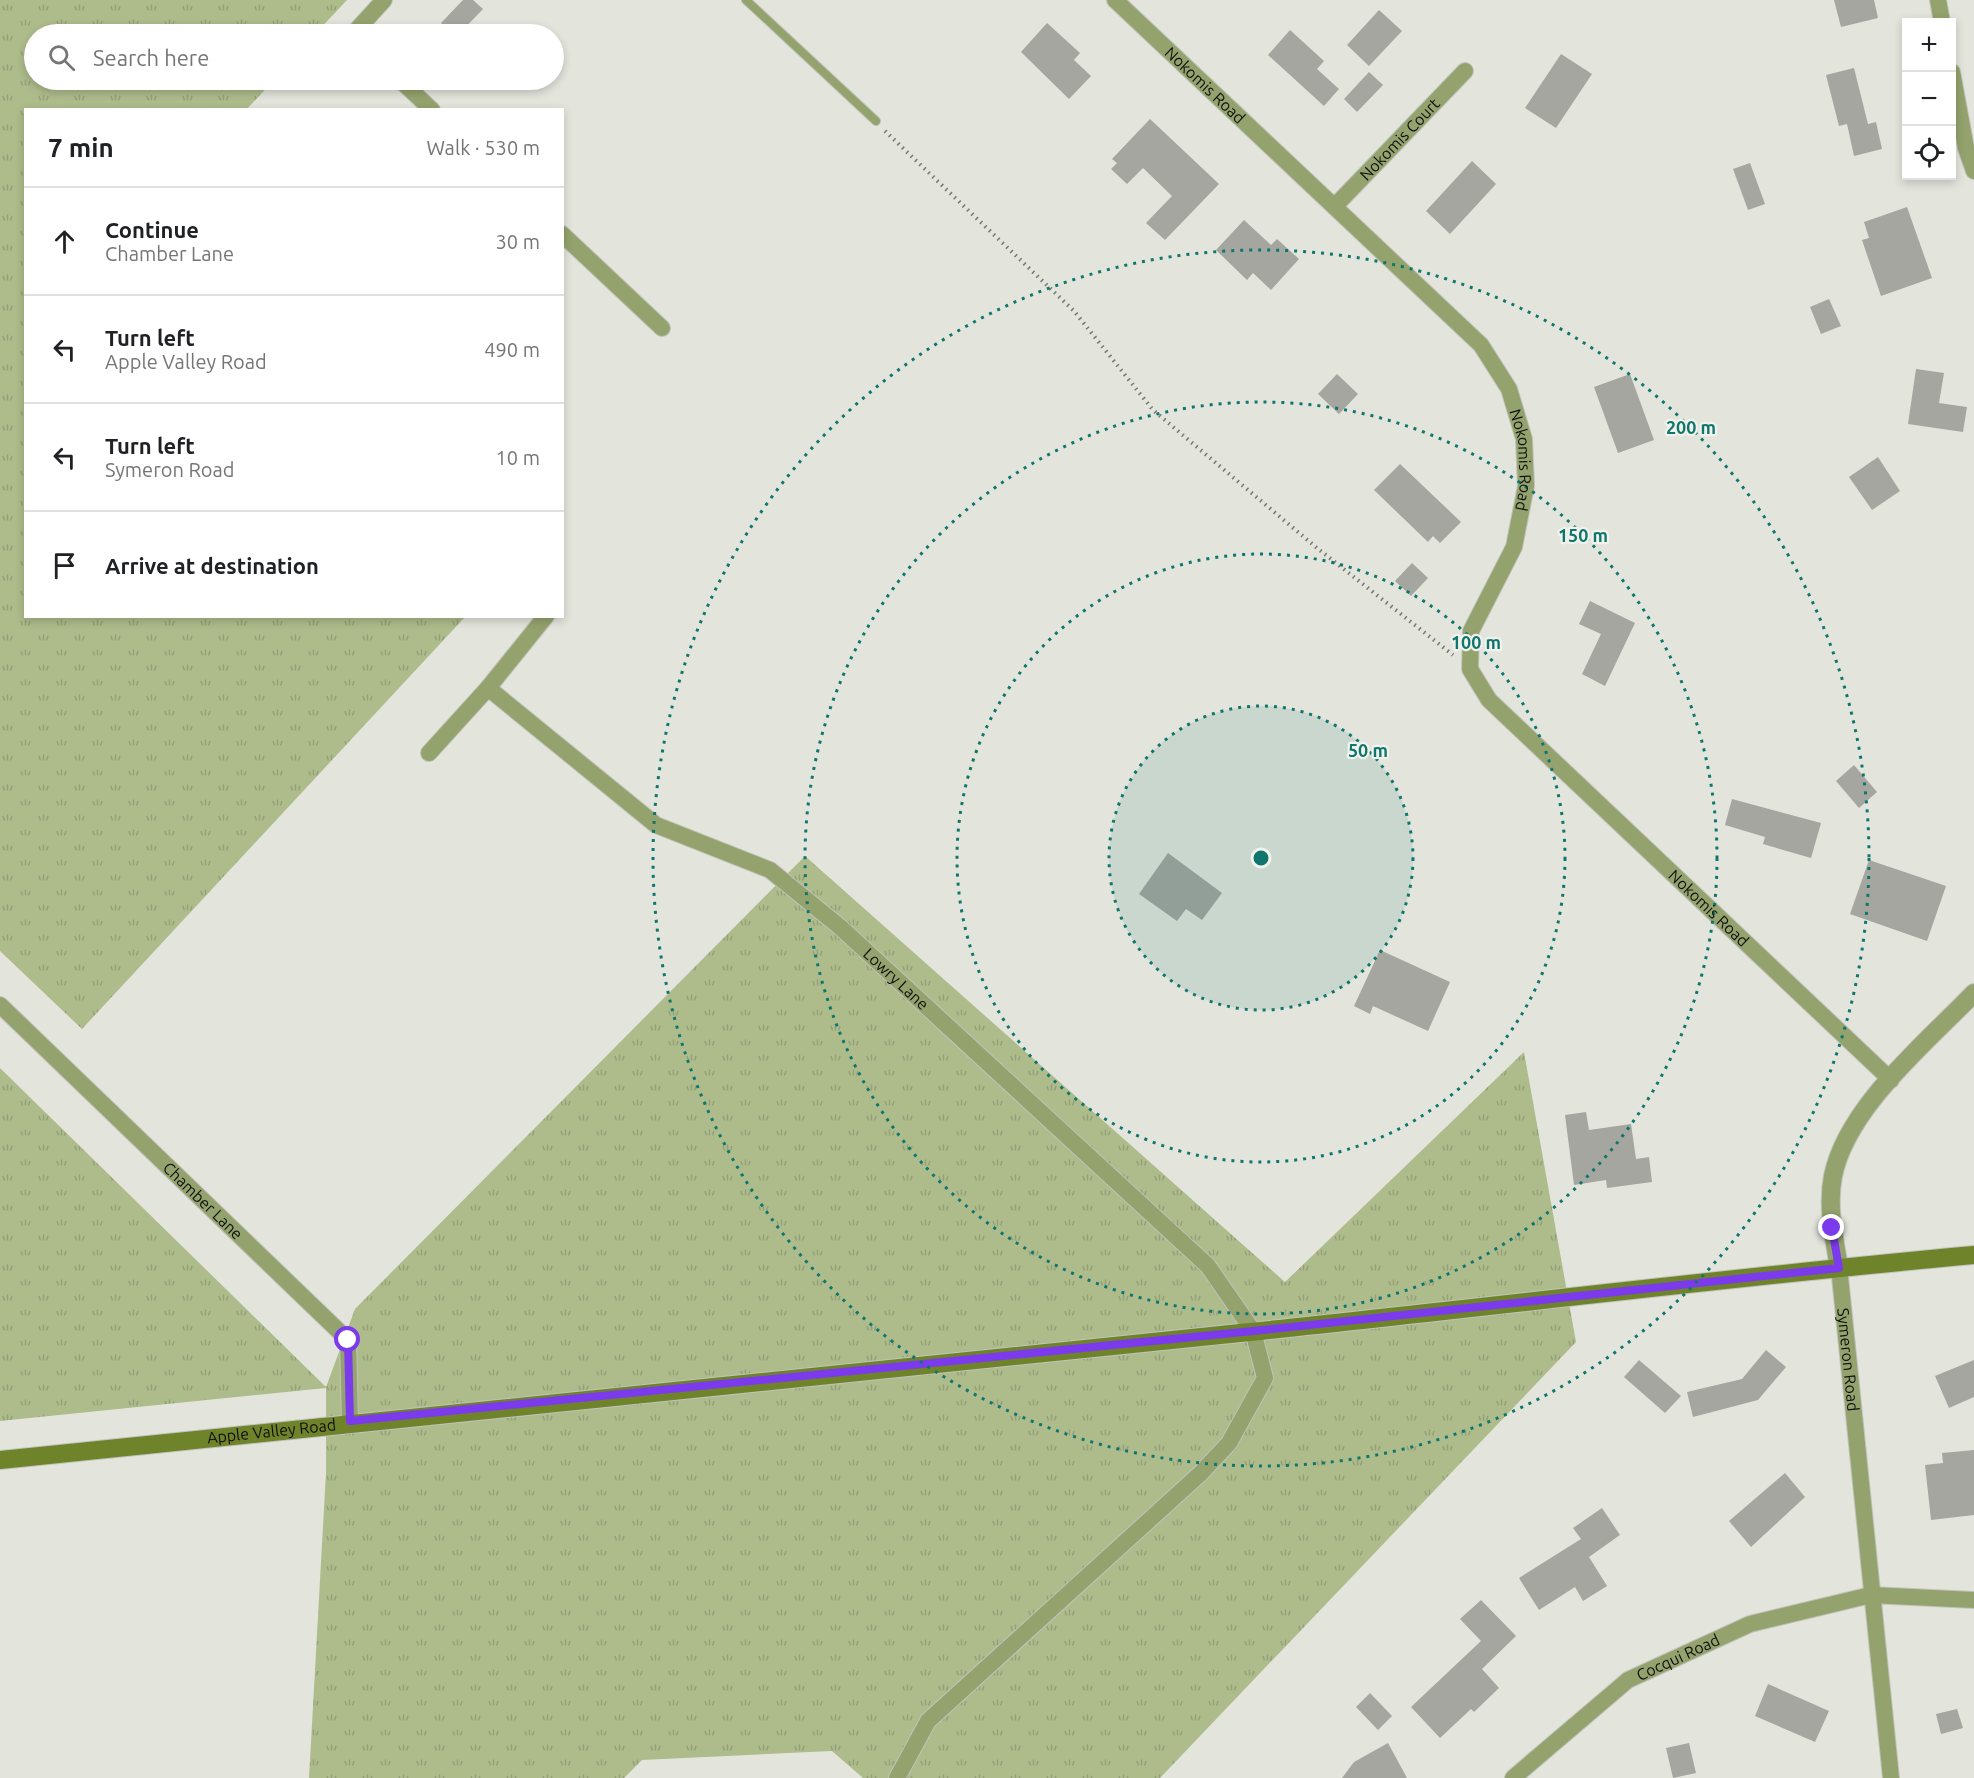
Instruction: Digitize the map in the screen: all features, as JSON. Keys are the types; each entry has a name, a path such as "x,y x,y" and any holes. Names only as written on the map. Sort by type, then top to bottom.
{"main road":[{"name":"Apple Valley Road","path":"0,1460 350,1421 1253,1331 1974,1255"}],"street":[{"path":"361,24 384,0"},
{"name":"Nokomis Road","path":"1115,0 1481,345 1509,389 1524,439 1526,486 1514,547 1471,631 1470,669 1490,700 1891,1080"},
{"path":"1938,0 1941,18"},
{"name":"Nokomis Court","path":"1335,206 1465,71"},
{"path":"1956,89 1974,171"},
{"path":"411,90 430,108"},
{"path":"564,236 662,328"},
{"path":"429,753 488,688 544,618"},
{"name":"Lowry Lane","path":"488,688 656,825 770,870 831,920 1208,1266 1253,1331"},
{"name":"Symeron Road","path":"1891,1778 1831,1204 1832,1178 1838,1155 1859,1116 1972,997"},
{"name":"Chamber Lane","path":"0,1005 348,1340 350,1421"},
{"path":"897,1778 928,1720 1201,1473 1229,1443 1265,1378 1253,1331"},
{"name":"Cocqui Road","path":"1513,1778 1628,1680 1750,1624 1871,1595 1974,1600"}],"lane":[{"path":"746,0 876,122"}],"path":[{"path":"876,122 1074,311 1153,411 1317,548 1470,669"}],"green space":[{"path":"0,0 347,0 324,24 24,24 24,90 265,90 248,108 24,108 24,618 464,618 82,1029 0,951"},
{"path":"805,856 1285,1282 1524,1052 1576,1342 1160,1778 863,1778 832,1751 642,1760 624,1778 309,1778 326,1472 326,1388 0,1421 0,1068 326,1387 355,1309"}],"building":[{"path":"463,0 473,0 483,9 469,24 441,23"},
{"path":"1834,0 1874,0 1878,18 1841,27"},
{"path":"1379,10 1402,31 1369,66 1347,45"},
{"path":"1047,23 1080,53 1074,60 1091,76 1069,99 1021,52"},
{"path":"1290,30 1324,61 1317,69 1339,89 1324,106 1268,55"},
{"path":"1561,54 1592,74 1556,128 1525,108"},
{"path":"1854,68 1868,124 1876,122 1882,149 1854,156 1847,124 1839,126 1826,75"},
{"path":"1369,72 1383,85 1357,112 1344,99"},
{"path":"1150,119 1219,184 1165,240 1146,223 1172,196 1143,168 1127,184 1111,169 1117,163 1112,159"},
{"path":"1472,161 1496,184 1450,234 1426,211"},
{"path":"1750,163 1765,204 1748,210 1733,169"},
{"path":"1907,207 1932,278 1881,296 1862,240 1869,238 1864,222"},
{"path":"1244,220 1271,245 1277,239 1299,259 1271,290 1253,273 1247,280 1216,250"},
{"path":"1829,299 1841,326 1821,334 1810,307"},
{"path":"1916,369 1944,373 1939,403 1967,407 1963,432 1908,424"},
{"path":"1337,374 1358,394 1339,414 1318,394"},
{"path":"1630,374 1654,440 1618,453 1594,387"},
{"path":"1878,457 1900,491 1872,510 1849,477"},
{"path":"1400,464 1461,522 1440,543 1433,536 1428,542 1374,490"},
{"path":"1412,563 1428,578 1411,596 1395,581"},
{"path":"1590,601 1635,623 1605,686 1582,674 1601,634 1579,624"},
{"path":"1854,765 1877,792 1859,808 1836,781"},
{"path":"1732,799 1821,823 1811,858 1763,844 1765,837 1725,825"},
{"path":"1168,853 1222,893 1202,920 1186,909 1177,921 1139,894"},
{"path":"1869,860 1946,886 1927,941 1850,914"},
{"path":"1380,950 1450,982 1428,1031 1373,1006 1370,1014 1354,1006"},
{"path":"1586,1112 1589,1130 1631,1124 1636,1159 1649,1157 1652,1182 1607,1188 1606,1180 1574,1185 1565,1115"},
{"path":"1766,1350 1786,1367 1758,1400 1693,1417 1687,1392 1742,1379"},
{"path":"1639,1360 1681,1396 1665,1413 1624,1377"},
{"path":"1974,1360 1974,1397 1949,1408 1935,1376"},
{"path":"1974,1450 1974,1515 1931,1520 1925,1465 1943,1463 1942,1453"},
{"path":"1785,1473 1805,1497 1751,1547 1729,1521"},
{"path":"1602,1508 1620,1535 1589,1557 1607,1586 1583,1601 1575,1587 1539,1610 1519,1578 1581,1539 1573,1528"},
{"path":"1481,1600 1516,1636 1482,1669 1499,1688 1474,1712 1471,1709 1440,1738 1411,1707 1481,1641 1460,1619"},
{"path":"1768,1684 1829,1711 1815,1742 1755,1716"},
{"path":"1370,1693 1392,1716 1378,1730 1356,1707"},
{"path":"1957,1709 1963,1728 1941,1734 1936,1714"},
{"path":"1388,1743 1407,1778 1342,1778 1354,1762"},
{"path":"1689,1743 1696,1773 1673,1778 1666,1748"}],"route":[{"path":"348,1340 350,1421 1253,1331 1839,1268 1832,1228"}]}
